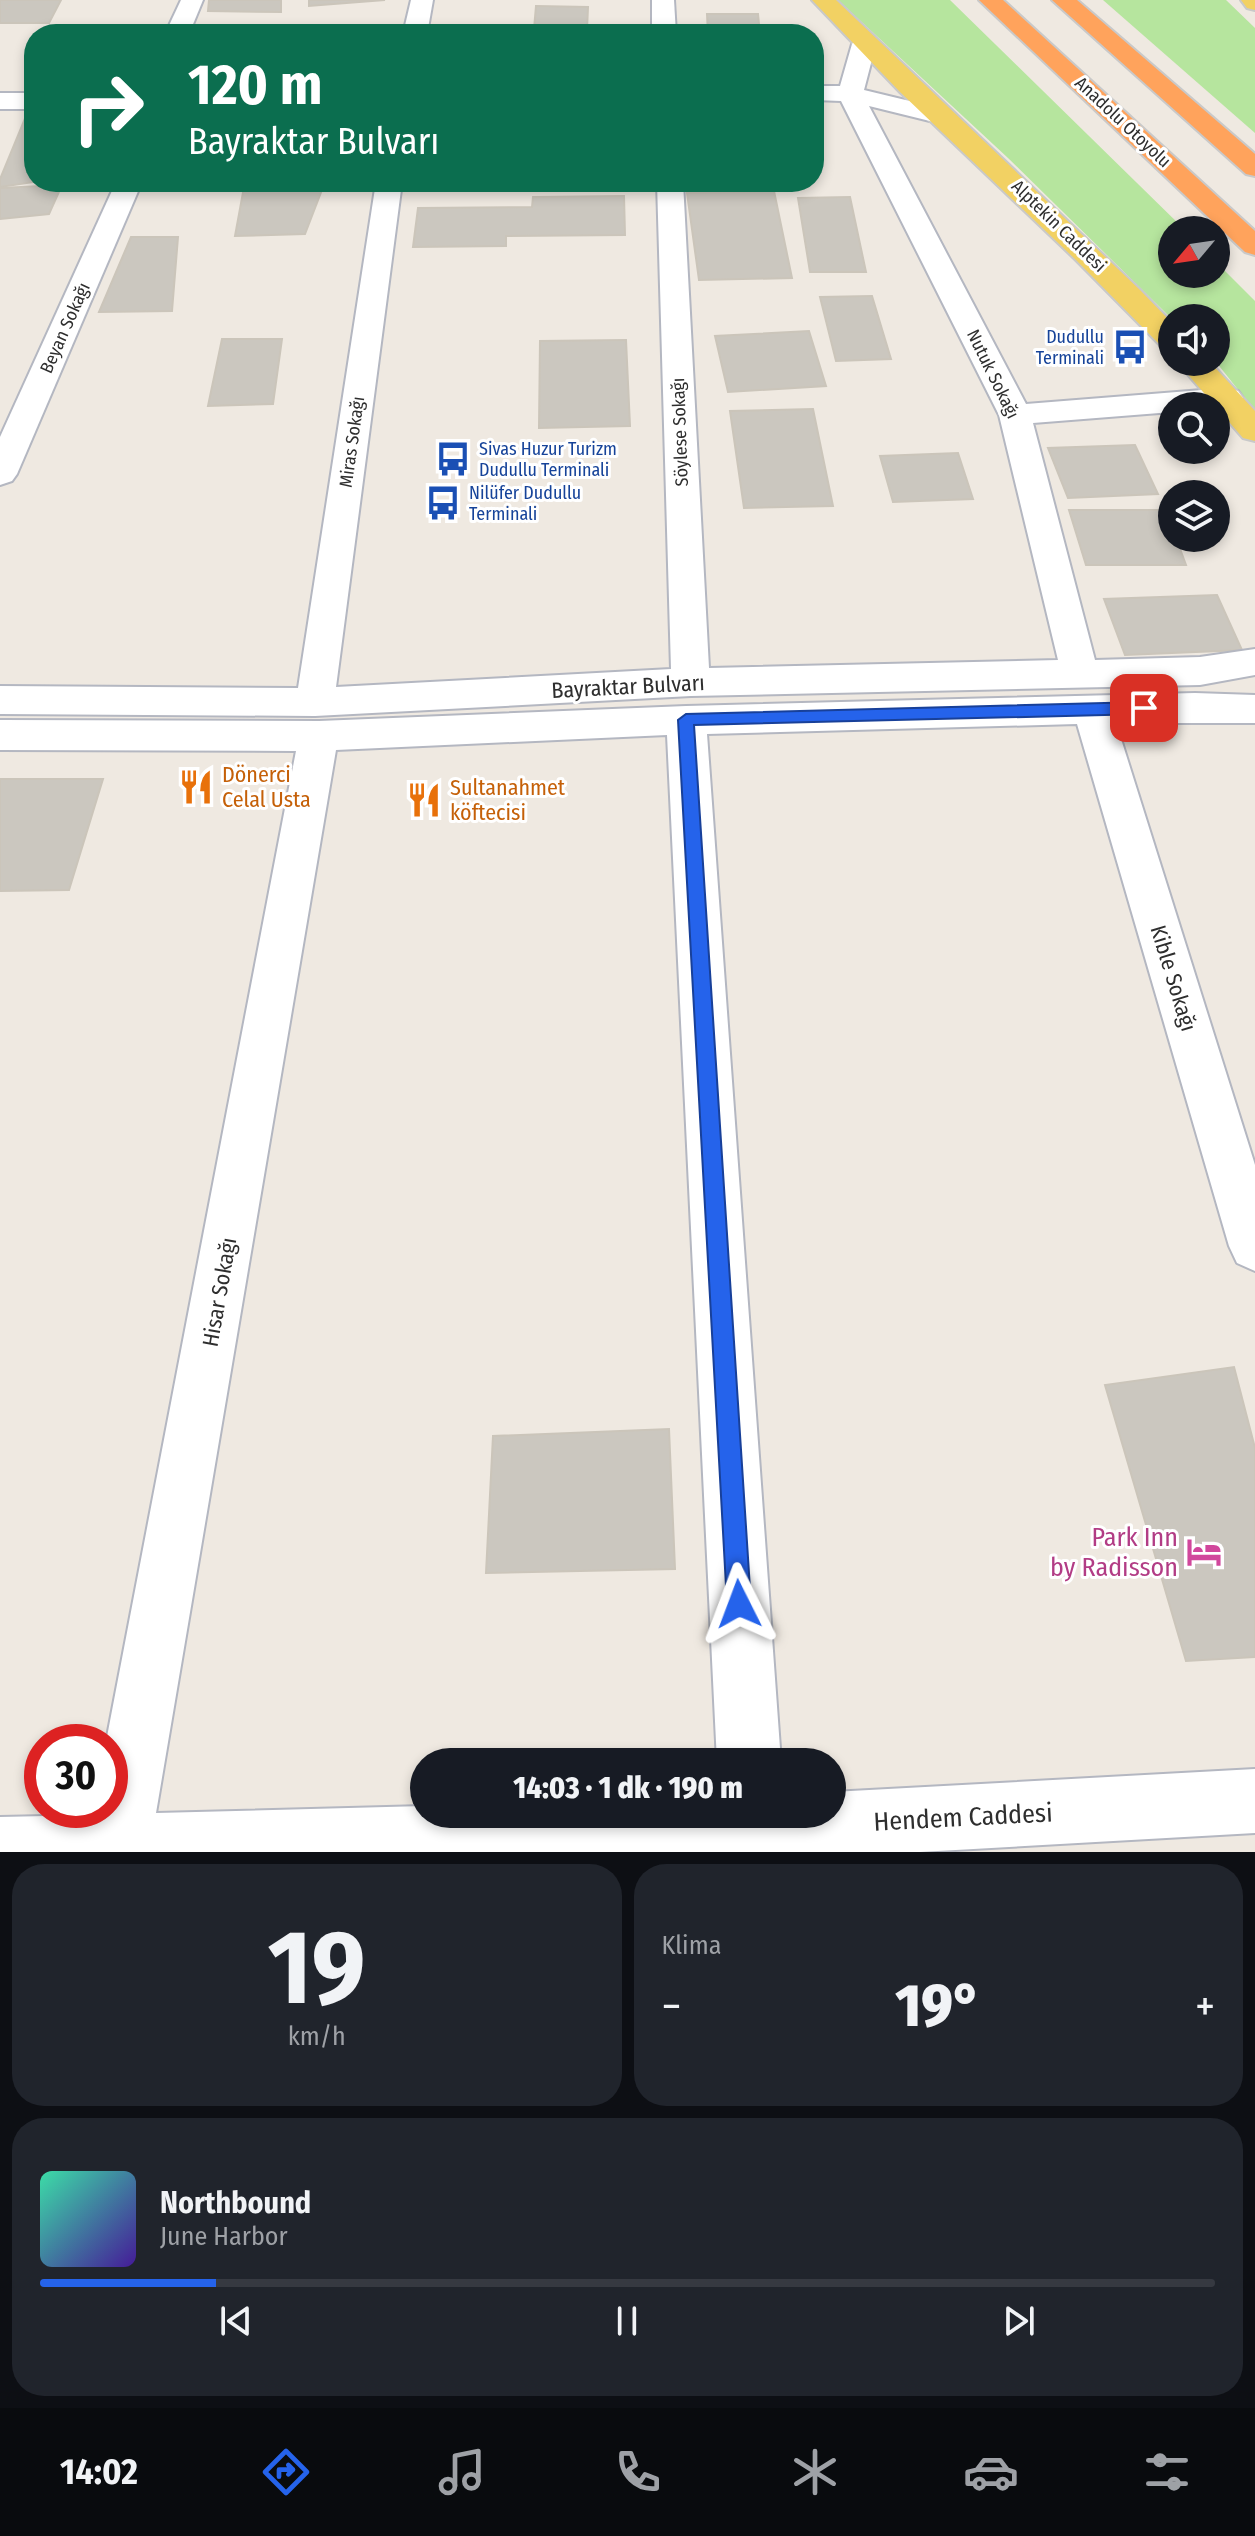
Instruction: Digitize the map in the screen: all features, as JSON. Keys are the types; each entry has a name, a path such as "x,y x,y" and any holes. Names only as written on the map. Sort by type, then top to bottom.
{"highway":[{"name":"Anadolu Otoyolu","path":"990,0 1255,246"},
{"path":"1063,0 1255,168"}],"main road":[{"name":"Alptekin Caddesi","path":"823,0 864,44 1099,262 1158,325"},
{"path":"1206,376 1221,392"},
{"path":"1230,402 1255,431"}],"street":[{"path":"181,24 192,0"},
{"path":"417,24 422,0"},
{"path":"663,0 664,24"},
{"path":"850,94 864,44"},
{"name":"Alptekin Caddesi","path":"824,93 850,94 942,116"},
{"name":"Nutuk Sokağı","path":"850,94 1015,415 1086,692"},
{"path":"0,101 24,101"},
{"name":"Beyan Sokağı","path":"0,474 125,192"},
{"name":"Miras Sokağı","path":"317,719 388,192"},
{"name":"Söylese Sokağı","path":"670,192 688,701 748,1748"},
{"path":"1015,415 1158,404"},
{"name":"Bayraktar Bulvarı","path":"1086,692 1255,662"},
{"name":"Bayraktar Bulvarı","path":"0,735 688,701 1086,692 1255,709"},
{"name":"Kible Sokağı","path":"1086,692 1255,1246"},
{"name":"Bayraktar Bulvarı","path":"0,700 317,719"},
{"name":"Hisar Sokağı","path":"118,1847 317,719"},
{"name":"Hendem Caddesi","path":"0,1850 753,1832 1255,1801"}],"green space":[{"path":"838,0 950,0 1171,216 1158,216 1158,288 1230,288 1230,276 1255,301 1255,411 1227,376 1230,376 1230,304 1158,305 1008,158"},
{"path":"1103,0 1226,0 1255,28 1255,133"}],"building":[{"path":"0,0 61,0 49,23 0,23"},
{"path":"209,0 281,0 281,12 208,11"},
{"path":"309,0 385,0 309,6"},
{"path":"536,6 588,7 587,24 534,24"},
{"path":"707,14 758,14 759,24 708,24"},
{"path":"24,121 24,183 0,187 0,179"},
{"path":"24,187 24,192 59,192 49,214 0,219 0,188"},
{"path":"243,192 321,192 305,234 235,236"},
{"path":"774,192 792,278 699,280 687,193"},
{"path":"624,196 625,235 506,236 506,246 413,247 418,208 532,207 533,197"},
{"path":"850,197 866,272 810,272 798,198"},
{"path":"131,237 178,237 172,311 99,312"},
{"path":"872,296 891,359 836,361 820,297"},
{"path":"809,331 826,386 728,392 715,336"},
{"path":"222,339 282,339 273,404 208,406"},
{"path":"626,340 630,426 539,428 540,341"},
{"path":"813,409 833,506 744,508 730,411"},
{"path":"1135,445 1158,494 1068,498 1048,448"},
{"path":"958,453 973,499 893,502 880,456"},
{"path":"1069,510 1158,510 1158,552 1181,552 1186,565 1086,565"},
{"path":"1217,595 1242,650 1125,655 1104,599"},
{"path":"0,779 103,779 69,890 0,891"},
{"name":"Park Inn by Radisson","path":"1234,1367 1255,1448 1255,1657 1186,1661 1105,1385"},
{"path":"669,1429 675,1569 486,1573 493,1436"}],"place":[{"name":"Dudullu Terminali","path":"1130,347"},
{"name":"Sivas Huzur Turizm Dudullu Terminali","path":"453,459"},
{"name":"Nilüfer Dudullu Terminali","path":"443,503"},
{"name":"Dönerci Celal Usta","path":"196,787"},
{"name":"Sultanahmet köftecisi","path":"424,800"},
{"name":"Park Inn by Radisson","path":"1204,1552"}],"route":[{"path":"739,1604 686,720 1144,708"}]}
